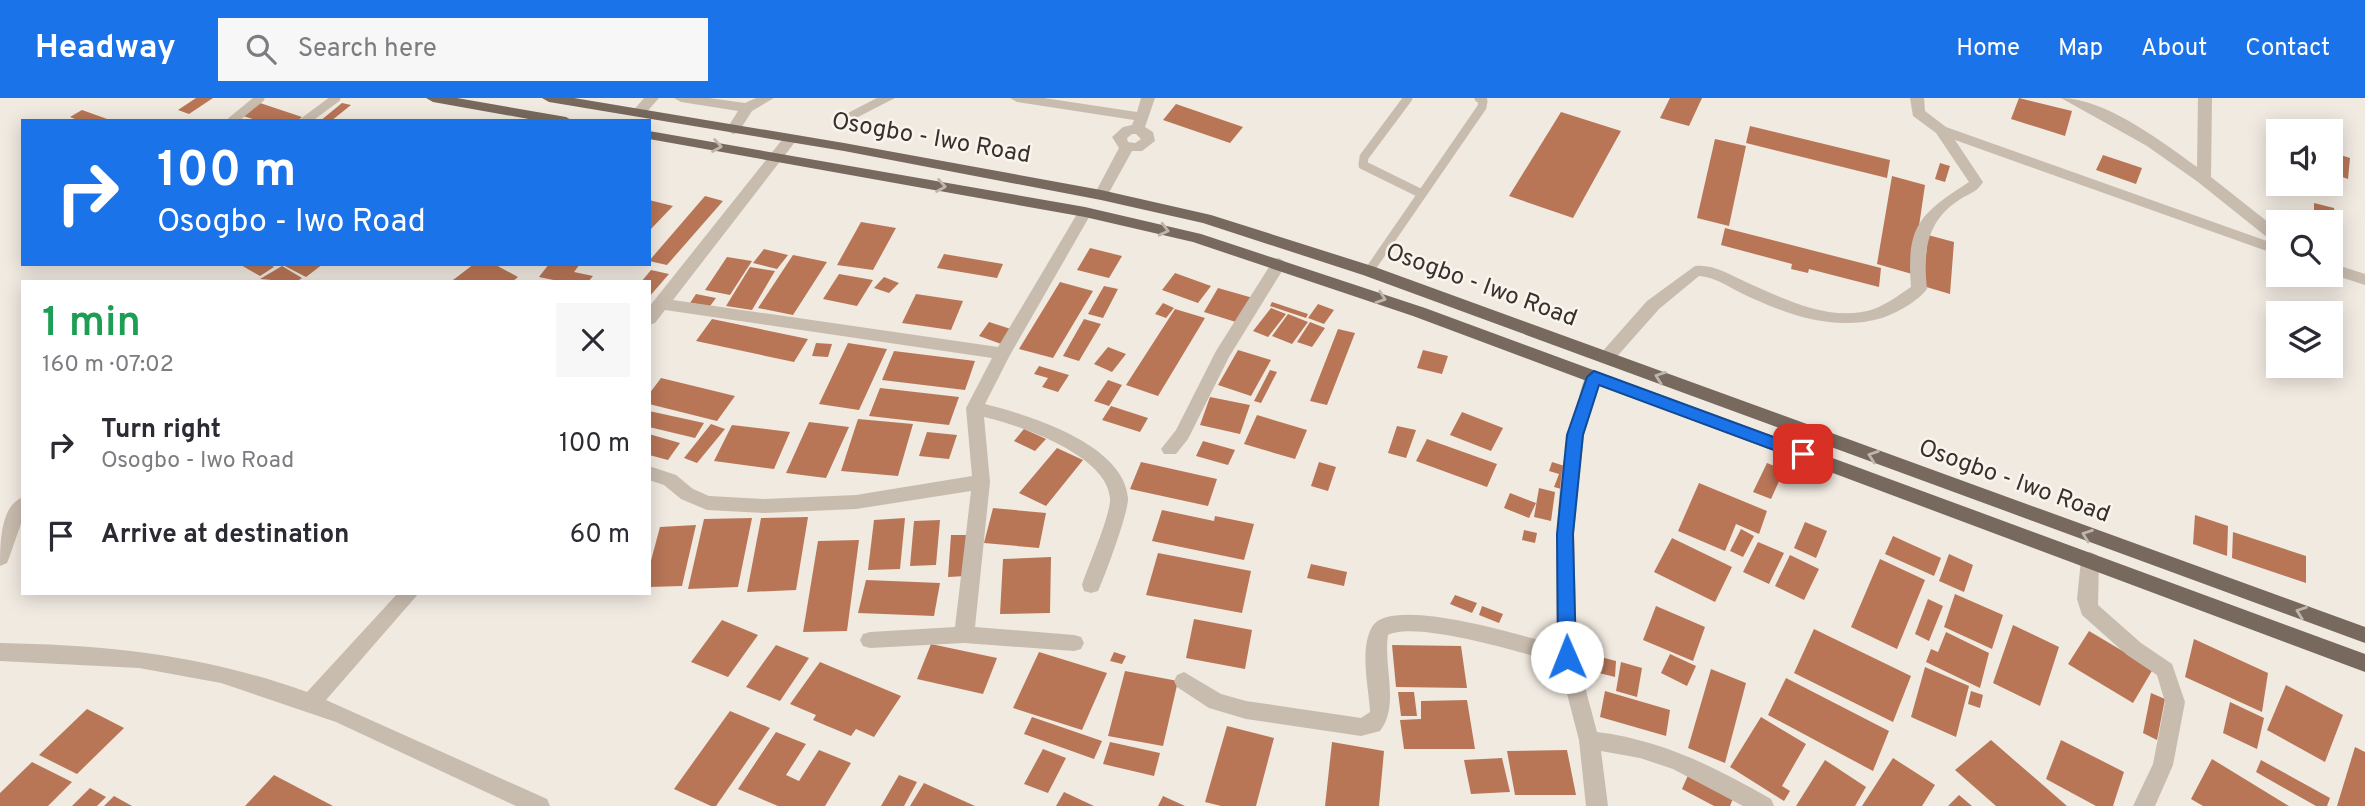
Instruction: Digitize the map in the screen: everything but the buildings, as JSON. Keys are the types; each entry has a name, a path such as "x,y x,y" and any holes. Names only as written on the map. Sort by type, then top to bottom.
{"main road":[{"path":"433,98 554,119"},
{"name":"Osogbo - Iwo Road","path":"549,98 1101,195 1206,219 1369,271 2365,635"},
{"name":"Osogbo - Iwo Road","path":"651,135 1085,212 1196,237 1279,263 1500,342 2365,663"},
{"path":"1500,342 1510,322"}],"street":[{"path":"639,112 652,98"},
{"path":"681,98 747,108"},
{"path":"733,130 747,108 767,98"},
{"path":"853,114 888,98"},
{"path":"1017,98 1140,123 1148,135 1148,141 1137,148 1127,147 1101,195"},
{"path":"1140,123 1148,98"},
{"path":"1917,98 1918,113 1941,130 2266,246"},
{"path":"2068,98 2119,121 2204,177 2266,228"},
{"path":"2204,177 2205,98"},
{"path":"1608,357 1653,305 1695,271 1708,271 1761,296 1832,317 1860,318 1882,312 1919,289 1917,272 1928,215 1944,201 1974,186 1976,182 1941,130"},
{"path":"651,316 779,157 790,139"},
{"path":"964,635 981,482 975,408 1002,354 1085,212"},
{"path":"1170,449 1182,435 1222,355 1279,263"},
{"path":"2343,272 2365,280"},
{"path":"661,304 1002,354"},
{"path":"1594,377 1575,435 1565,534 1567,657 1589,740 1597,806"},
{"path":"975,408 1017,417 1080,450 1114,478 1119,500 1091,585"},
{"path":"651,475 670,480 687,494 707,503 764,506 856,502 981,482"},
{"path":"0,558 15,514 21,506"},
{"path":"2090,560 2087,599 2089,608 2134,649 2165,670 2175,702 2163,765 2144,806"},
{"path":"311,702 408,595"},
{"path":"1184,681 1216,702 1246,710 1361,727 1373,724 1380,715 1376,639 1382,627 1389,622 1410,622 1481,634 1567,657"},
{"path":"870,640 964,635 1074,643"},
{"path":"0,652 133,659 220,673 311,702 539,806"},
{"path":"1589,740 1629,744 1685,761 1763,806"}],"lane":[{"path":"234,119 260,98"},
{"path":"307,119 336,98"},
{"path":"1408,98 1364,157 1363,165 1420,193"},
{"path":"1369,271 1420,193 1482,107 1483,101 1479,98"}],"route":[{"path":"1567,657 1565,534 1575,435 1594,377 1803,454"}]}
